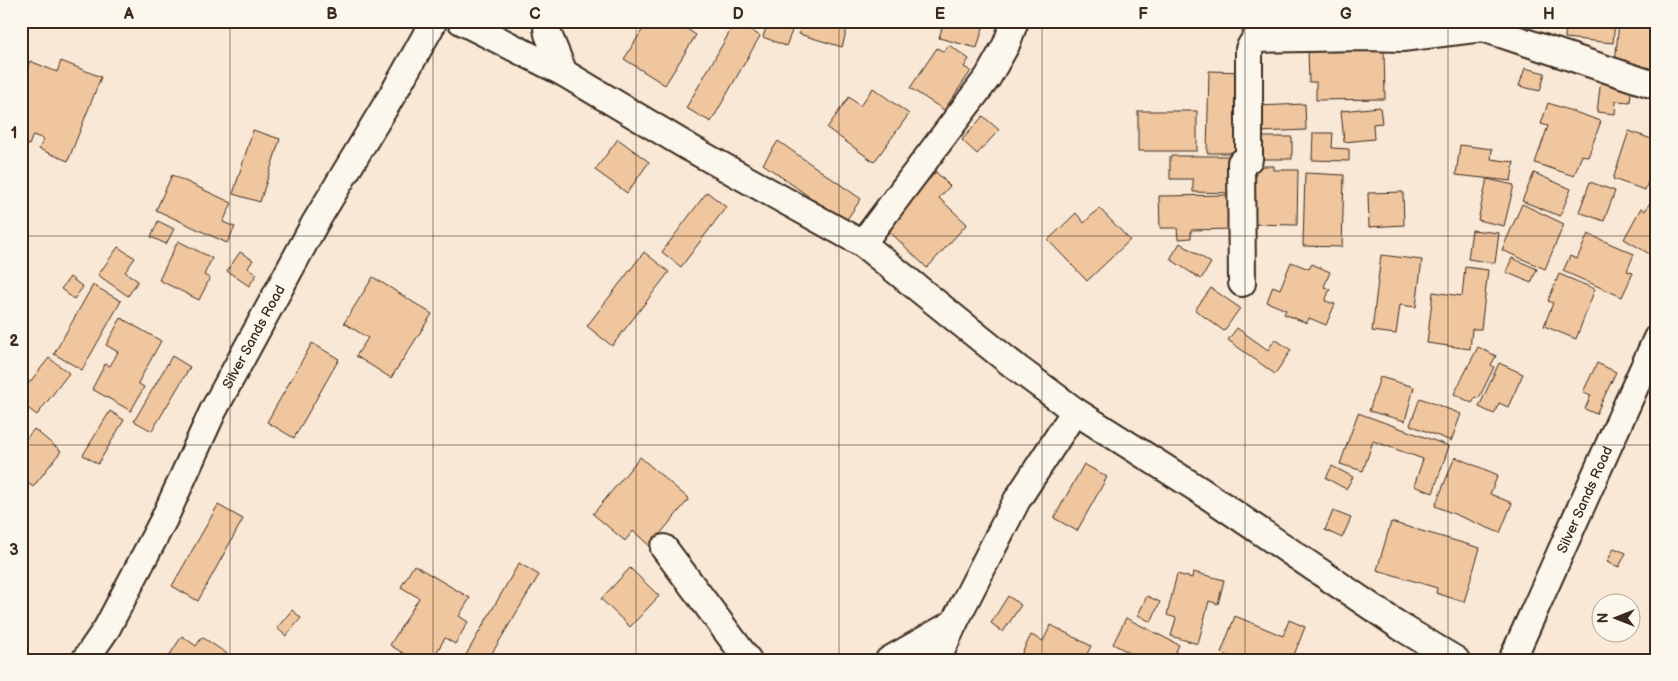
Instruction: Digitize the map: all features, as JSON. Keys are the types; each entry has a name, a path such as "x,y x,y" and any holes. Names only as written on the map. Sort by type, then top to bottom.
{"street":[{"name":"Silver Sands Road","path":"85,660 107,628 164,519 213,411 315,223 397,87 434,21"},
{"path":"461,21 564,73 690,148 863,244 1017,368 1075,411 1201,491 1401,627 1456,660"},
{"path":"546,21 548,34 564,73"},
{"path":"863,244 988,77 1006,45 1015,21"},
{"path":"1242,283 1240,163 1249,159 1249,49 1255,39 1363,36 1402,38 1483,28 1657,86"},
{"name":"Silver Sands Road","path":"1512,660 1657,338"},
{"path":"937,660 1017,500 1075,411"},
{"path":"664,548 748,660"},
{"path":"889,660 954,623"}],"building":[{"path":"648,21 675,21 696,35 665,85 624,59"},
{"path":"736,21 760,36 711,122 686,108"},
{"path":"747,21 796,21 786,46 763,37 766,28"},
{"path":"803,21 833,21 848,25 842,47 799,34"},
{"path":"944,21 985,21 977,48 939,38"},
{"path":"1141,21 1177,21 1142,28"},
{"path":"1534,21 1534,22 1510,22"},
{"path":"1566,21 1615,21 1613,43 1565,38"},
{"path":"1619,21 1657,22 1657,69 1615,64"},
{"path":"949,45 969,59 964,67 971,71 944,110 910,88 937,48 944,52"},
{"path":"1384,48 1385,99 1316,100 1316,82 1309,82 1308,49"},
{"path":"30,61 57,72 61,61 101,77 68,161 39,149 44,139 33,135 29,145 21,142 21,84"},
{"path":"1525,68 1545,73 1540,91 1519,86"},
{"path":"1209,71 1246,72 1244,153 1207,153"},
{"path":"1601,79 1632,82 1630,102 1616,101 1615,114 1597,112"},
{"path":"873,88 909,114 874,162 827,128 849,97 860,106"},
{"path":"1548,103 1601,121 1588,157 1582,155 1574,176 1535,163 1548,126 1541,124"},
{"path":"1305,104 1306,130 1260,132 1258,106"},
{"path":"1380,107 1382,123 1373,124 1374,139 1344,142 1341,111"},
{"path":"1138,111 1197,111 1197,151 1138,151"},
{"path":"983,116 999,130 977,154 962,140"},
{"path":"253,130 280,139 260,202 233,194"},
{"path":"1629,131 1657,141 1657,156 1645,190 1613,179"},
{"path":"1313,133 1333,133 1332,148 1349,149 1349,161 1312,160"},
{"path":"1260,137 1292,137 1292,159 1260,159"},
{"path":"618,139 649,162 627,193 595,170"},
{"path":"778,141 861,199 845,222 763,164"},
{"path":"1460,145 1492,149 1491,159 1514,162 1511,181 1456,175"},
{"path":"1170,156 1235,156 1234,193 1193,192 1193,179 1170,179"},
{"path":"1248,166 1274,166 1274,170 1298,170 1297,225 1247,224"},
{"path":"936,172 950,186 939,198 967,224 927,268 885,227"},
{"path":"1305,173 1344,175 1342,247 1303,246"},
{"path":"1534,173 1571,189 1560,216 1522,201"},
{"path":"172,175 232,203 223,222 235,227 227,243 156,210"},
{"path":"1487,179 1514,185 1504,226 1478,220"},
{"path":"1590,182 1615,191 1604,221 1579,212"},
{"path":"707,192 726,207 681,267 662,252"},
{"path":"1403,192 1404,225 1369,227 1368,193"},
{"path":"1232,195 1233,229 1191,230 1191,238 1178,239 1177,228 1160,228 1159,196"},
{"path":"1651,201 1657,205 1657,248 1653,256 1624,239 1641,208 1645,211"},
{"path":"1522,204 1564,224 1545,269 1502,250"},
{"path":"1099,208 1130,240 1087,281 1048,240 1076,213 1084,223"},
{"path":"158,221 174,229 166,244 151,237"},
{"path":"1472,230 1499,233 1495,263 1468,259"},
{"path":"1588,234 1634,254 1627,271 1633,273 1622,297 1563,271 1570,256 1577,259"},
{"path":"178,241 212,258 204,275 210,278 199,300 159,280"},
{"path":"1180,243 1211,263 1201,279 1170,259"},
{"path":"118,247 135,258 125,272 138,281 128,296 98,275"},
{"path":"240,252 253,260 248,268 257,274 249,286 227,271"},
{"path":"644,252 669,272 612,346 587,326"},
{"path":"1381,255 1422,260 1416,307 1400,305 1396,334 1372,331"},
{"path":"1512,258 1537,269 1531,283 1506,272"},
{"path":"1291,262 1309,269 1312,264 1330,272 1324,287 1330,289 1325,301 1335,304 1326,325 1309,318 1307,323 1284,314 1286,310 1267,302 1273,286 1280,289"},
{"path":"1465,267 1488,270 1481,329 1472,329 1470,349 1427,343 1433,292 1462,296"},
{"path":"1559,274 1595,289 1576,339 1544,326 1553,303 1548,301"},
{"path":"70,277 83,287 74,299 61,289"},
{"path":"373,277 432,314 391,378 356,356 368,338 344,323"},
{"path":"93,285 121,301 82,370 54,354"},
{"path":"1211,288 1240,308 1224,331 1195,310"},
{"path":"121,318 161,341 138,383 144,387 131,411 92,389 105,364 110,366 118,352 106,345"},
{"path":"1237,328 1268,350 1275,339 1291,350 1275,374 1228,340"},
{"path":"312,343 339,359 294,438 267,422"},
{"path":"1478,347 1496,356 1491,365 1494,367 1479,398 1476,397 1472,403 1454,394"},
{"path":"172,356 190,367 152,431 134,421"},
{"path":"49,358 69,373 37,415 21,403 21,393"},
{"path":"1499,363 1523,374 1508,407 1499,403 1494,414 1479,407"},
{"path":"1597,363 1616,372 1596,414 1585,409 1591,395 1583,392"},
{"path":"1380,377 1414,387 1405,421 1369,411"},
{"path":"1420,398 1461,414 1451,441 1410,425"},
{"path":"110,411 124,420 98,464 83,455"},
{"path":"1358,413 1449,446 1433,493 1414,486 1423,459 1373,441 1363,471 1340,464"},
{"path":"34,429 61,451 33,487 21,478 21,445"},
{"path":"640,457 689,499 650,546 633,531 625,541 593,514"},
{"path":"1455,457 1498,475 1490,494 1512,503 1500,533 1435,506"},
{"path":"1084,464 1107,477 1077,531 1054,518"},
{"path":"1332,466 1353,477 1346,489 1326,478"},
{"path":"218,505 243,519 198,601 172,586"},
{"path":"1333,511 1351,518 1342,538 1325,530"},
{"path":"1391,522 1480,548 1464,602 1436,593 1437,588 1377,570"},
{"path":"1614,548 1626,553 1619,567 1607,562"},
{"path":"519,563 539,575 488,660 463,660"},
{"path":"414,565 470,598 459,616 468,622 455,644 445,638 432,660 414,660 390,645 419,598 401,587"},
{"path":"630,568 659,596 630,627 601,599"},
{"path":"1193,572 1224,580 1218,604 1209,601 1198,644 1171,636 1176,618 1167,615 1177,574 1192,578"},
{"path":"1008,596 1021,605 1003,632 991,623"},
{"path":"1147,596 1160,602 1151,622 1138,615"},
{"path":"292,610 301,618 286,636 277,628"},
{"path":"1235,616 1283,636 1289,620 1305,627 1292,660 1238,660 1221,653"},
{"path":"1126,618 1179,645 1172,660 1143,660 1113,644"},
{"path":"1051,625 1091,646 1084,660 1031,660 1021,655 1031,635 1043,641"},
{"path":"182,636 196,646 202,637 232,657 230,660 176,660 169,656"}]}
